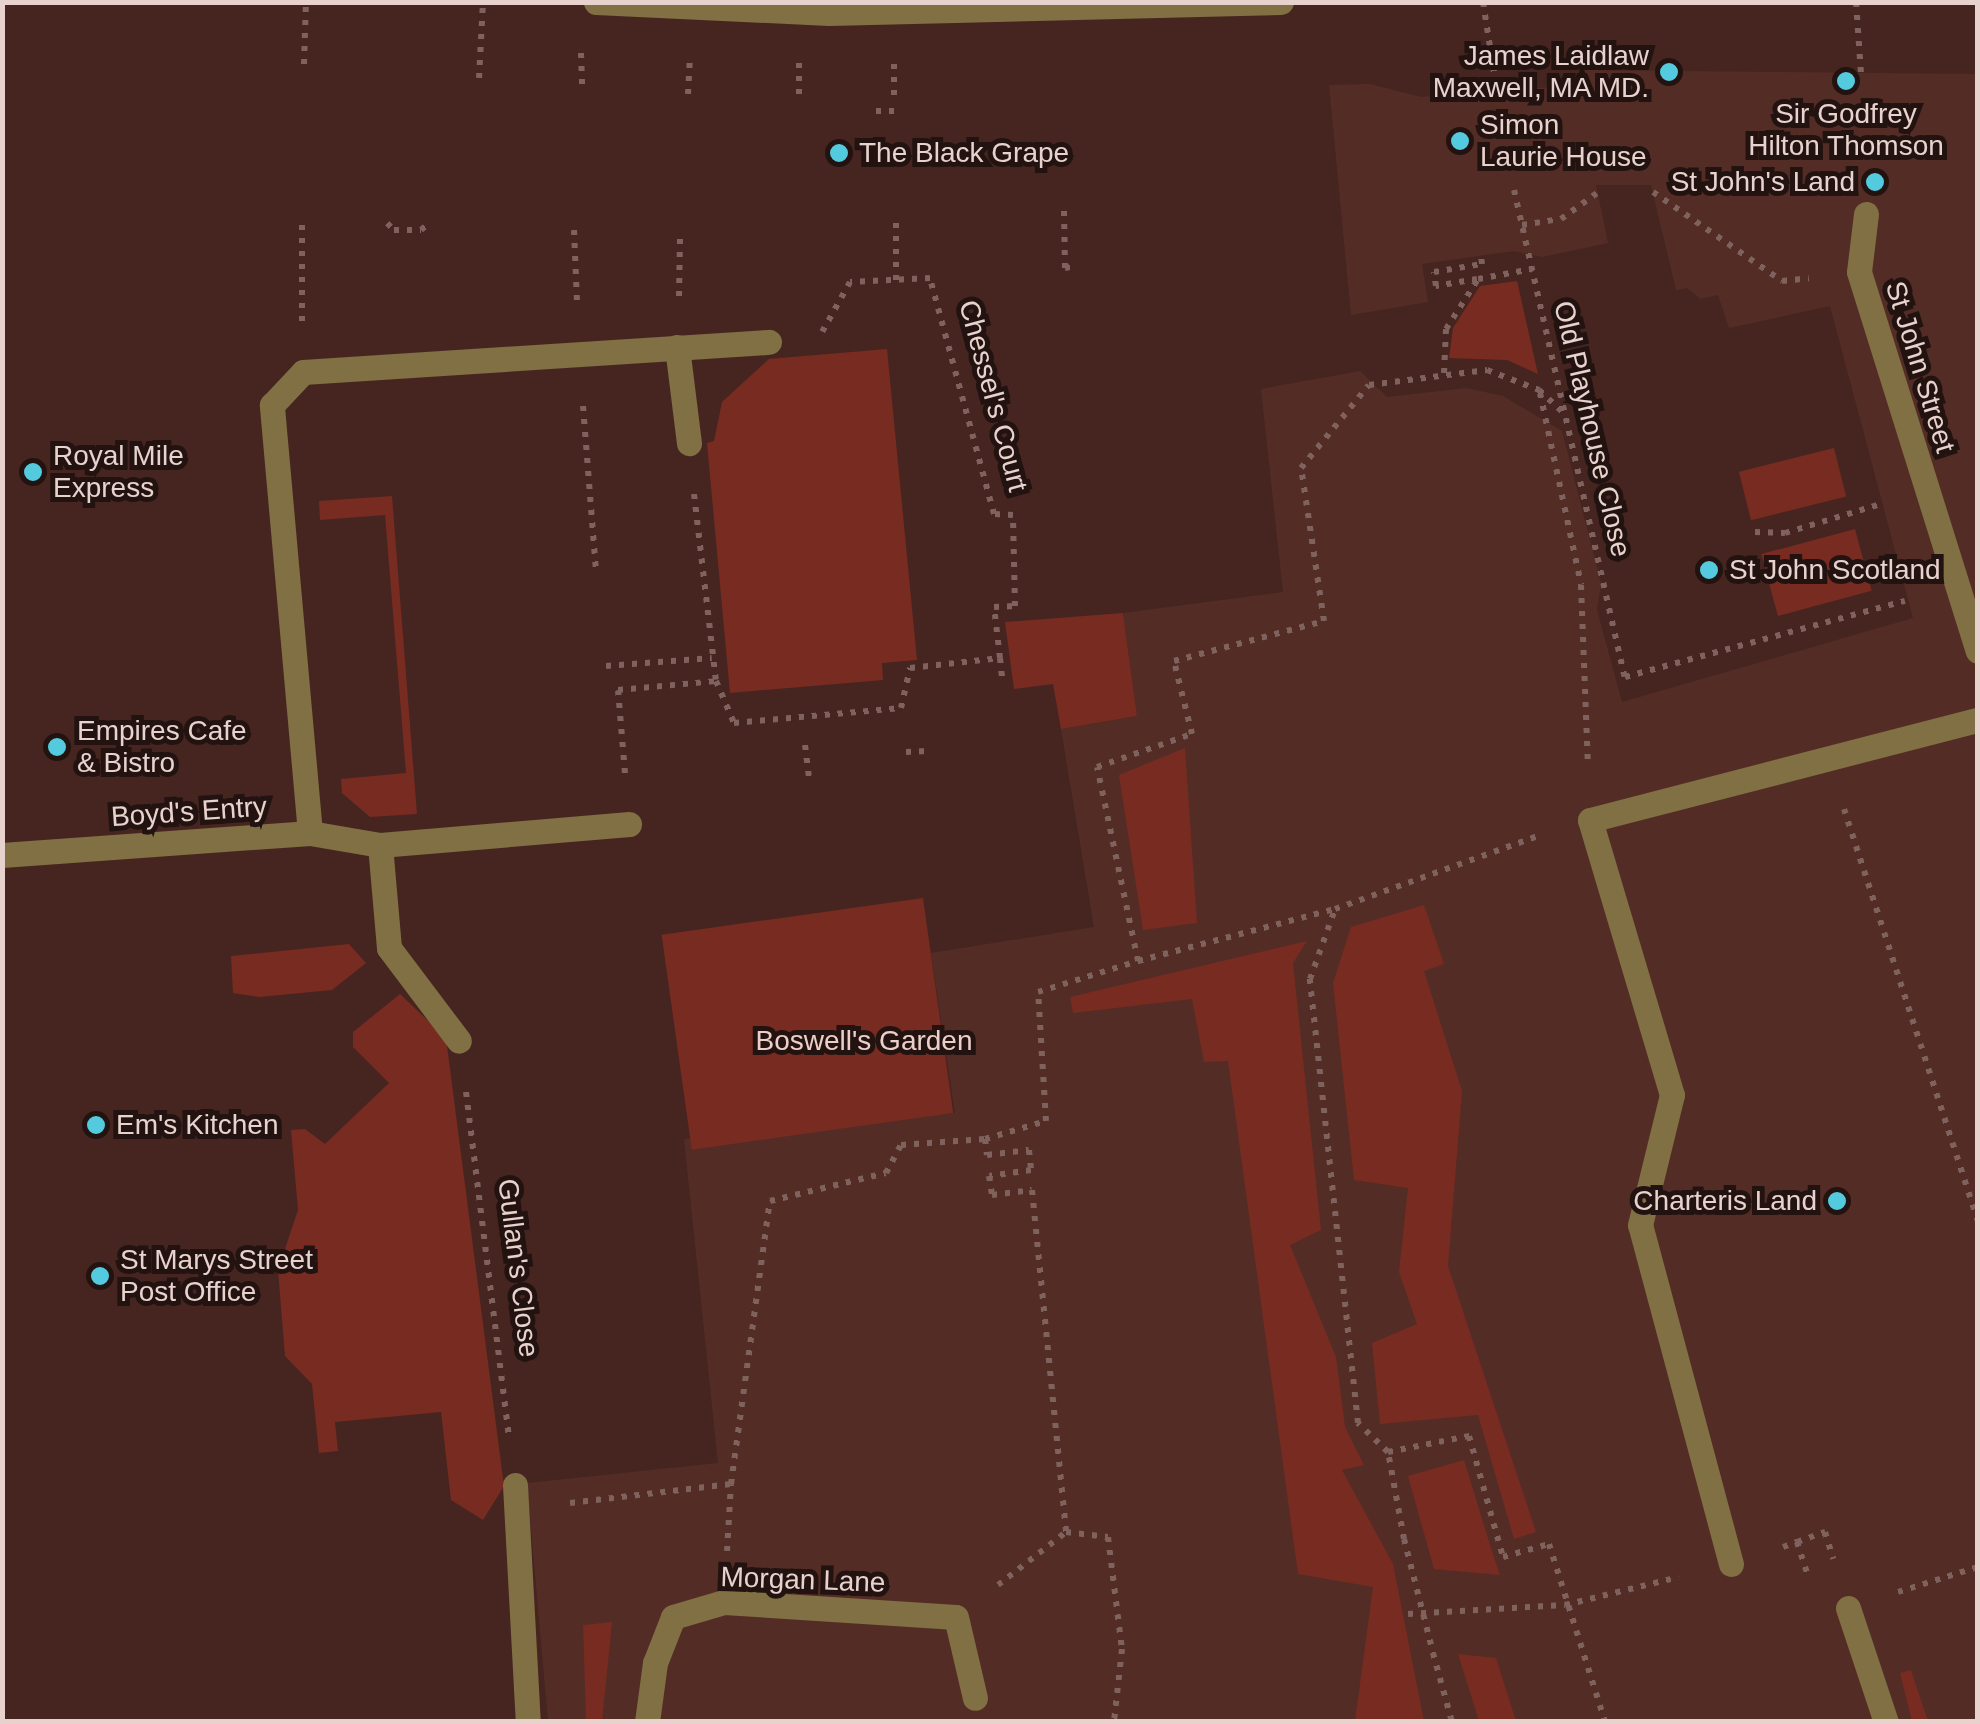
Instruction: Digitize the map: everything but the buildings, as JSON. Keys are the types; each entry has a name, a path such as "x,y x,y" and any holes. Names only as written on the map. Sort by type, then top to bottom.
{"street":[{"path":"596,2 828,13 1282,2"},
{"name":"St John Street","path":"1866,214 1858,272 1978,651"},
{"path":"310,833 272,405 302,372 769,342"},
{"path":"677,348 689,443"},
{"path":"1731,1564 1640,1225 1672,1095 1590,820 1978,720"},
{"path":"459,1041 389,948 380,845 629,824"},
{"name":"Boyd's Entry","path":"2,856 310,833 380,845"},
{"path":"515,1485 528,1722"},
{"name":"Morgan Lane","path":"647,1722 655,1663 673,1617 724,1602 956,1617"},
{"path":"1848,1608 1886,1722"},
{"path":"956,1617 975,1698"}],"path":[{"path":"304,64 306,2"},
{"path":"479,78 483,2"},
{"path":"1483,2 1497,91"},
{"path":"1856,2 1861,74"},
{"path":"876,110 895,110"},
{"name":"Old Playhouse Close","path":"1514,190 1626,677 1957,586"},
{"path":"1653,192 1782,281 1858,272"},
{"path":"1522,225 1561,219 1597,193"},
{"path":"1064,211 1065,268 1075,266"},
{"path":"896,218 896,280"},
{"path":"302,221 302,372"},
{"path":"387,223 394,230 421,230 429,223"},
{"path":"574,230 578,354"},
{"path":"1481,256 1482,264 1434,272 1436,286 1532,269"},
{"name":"Chessel's Court","path":"769,342 819,337 850,282 930,278 994,514 1013,514 1015,606 994,607 1000,658"},
{"path":"1444,374 1446,329 1478,279"},
{"path":"1138,961 1096,767 1192,734 1174,661 1324,621 1301,468 1369,386 1444,374 1497,372 1539,390 1566,415"},
{"path":"1539,390 1581,585 1590,820"},
{"path":"583,413 596,573"},
{"path":"689,443 712,658 716,680 734,723 900,708 910,668 1000,658 1002,678"},
{"path":"1755,532 1784,533 1927,491"},
{"path":"606,666 712,658"},
{"path":"629,824 618,690 716,680"},
{"path":"805,745 809,780"},
{"path":"906,752 927,750"},
{"path":"1828,759 1978,1221"},
{"path":"724,1602 730,1484 770,1201 886,1173 901,1145 986,1139 1046,1121 1038,992 1138,961 1336,909 1482,852"},
{"path":"1336,909 1310,979 1358,1423 1388,1452 1404,1540 1452,1722"},
{"name":"Gullan's Close","path":"459,1041 515,1485"},
{"path":"986,1139 988,1155 1029,1150 1031,1170 989,1176 992,1195 1032,1190 1066,1532"},
{"path":"1388,1452 1469,1436 1503,1557 1550,1544 1565,1606 1606,1722"},
{"path":"552,1505 730,1484"},
{"path":"956,1617 1066,1532 1108,1537 1122,1650 1114,1722"},
{"path":"1408,1614 1565,1606 1731,1564 1825,1532"},
{"path":"1797,1542 1809,1578"}],"shaded area":[{"path":"1580,70 1977,74 1977,1721 548,1721 527,1483 718,1463 684,1139 955,1113 931,953 1094,927 1061,729 1137,716 1123,613 1283,592 1261,389 1360,371 1387,397 1466,388 1503,396 1562,431 1601,583 1597,610 1622,702 1913,618 1830,306 1729,328 1718,295 1700,299 1687,288 1676,290 1651,185 1596,185 1608,243 1542,257 1514,251 1422,264 1428,302 1351,315 1329,85 1370,84 1421,97 1577,85"}],"green space":[{"path":"1517,281 1538,374 1507,360 1449,358 1453,328 1480,286"},
{"path":"887,349 917,660 882,663 883,680 730,693 707,443 714,441 722,402 769,359"},
{"path":"1834,448 1846,497 1751,520 1739,472"},
{"path":"392,496 417,814 370,817 342,793 341,779 406,773 385,515 320,520 319,501"},
{"path":"1855,529 1872,591 1778,616 1761,554"},
{"path":"1123,613 1137,716 1061,729 1053,684 1014,689 1005,622"},
{"path":"1185,748 1197,923 1143,930 1119,775"},
{"name":"Boswell's Garden","path":"923,898 953,1113 692,1150 662,935"},
{"path":"1424,905 1444,964 1424,971 1462,1091 1448,1266 1536,1532 1514,1539 1478,1415 1380,1424 1372,1343 1417,1324 1399,1272 1408,1188 1354,1180 1333,983 1351,927"},
{"path":"1307,941 1293,963 1321,1230 1290,1245 1336,1357 1345,1427 1364,1465 1342,1470 1393,1564 1424,1721 1355,1721 1373,1587 1298,1574 1228,1061 1204,1062 1192,999 1073,1013 1070,997"},
{"path":"349,944 366,963 332,990 259,997 233,993 231,956"},
{"path":"400,994 446,1038 504,1486 483,1520 451,1500 441,1412 335,1422 338,1451 319,1453 312,1384 285,1356 278,1270 298,1210 291,1130 305,1129 325,1144 389,1083 353,1047 353,1032"},
{"path":"1464,1460 1500,1575 1434,1569 1408,1476"},
{"path":"612,1622 602,1721 586,1721 583,1625"},
{"path":"1458,1654 1496,1658 1516,1721 1479,1721"},
{"path":"1911,1670 1928,1721 1912,1721 1900,1673"}],"place":[{"name":"James Laidlaw Maxwell, MA MD.","path":"1669,72"},
{"name":"Sir Godfrey Hilton Thomson","path":"1846,81"},
{"name":"Simon Laurie House","path":"1460,141"},
{"name":"The Black Grape","path":"839,153"},
{"name":"St John's Land","path":"1875,182"},
{"name":"Royal Mile Express","path":"33,472"},
{"name":"St John Scotland","path":"1709,570"},
{"name":"Empires Cafe & Bistro","path":"57,747"},
{"name":"Em's Kitchen","path":"96,1125"},
{"name":"Charteris Land","path":"1837,1201"},
{"name":"St Marys Street Post Office","path":"100,1276"}]}
